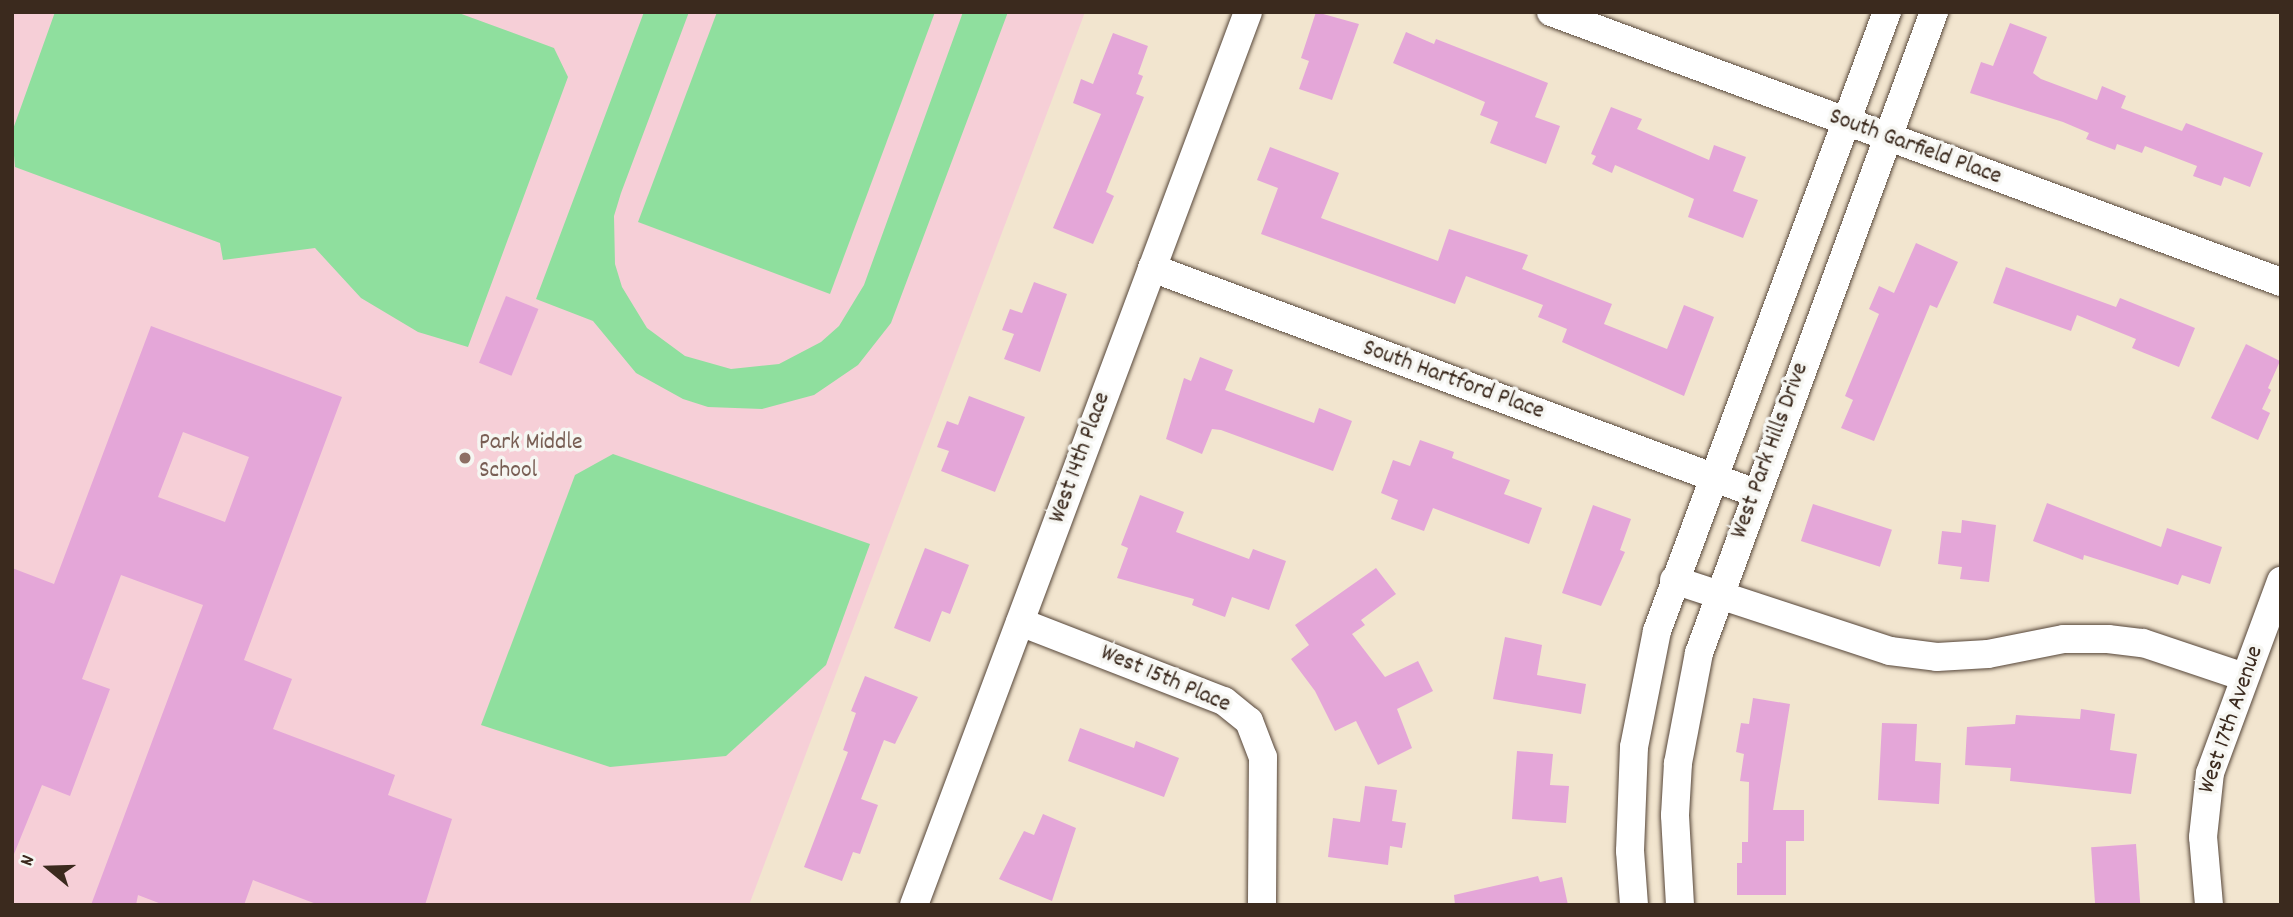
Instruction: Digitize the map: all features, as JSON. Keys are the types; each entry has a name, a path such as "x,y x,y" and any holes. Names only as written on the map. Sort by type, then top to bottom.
{"street":[{"name":"West 14th Place","path":"914,905 1248,12"},
{"name":"South Garfield Place","path":"1550,12 2281,282"},
{"name":"West Park Hills Drive","path":"1633,905 1630,838 1634,747 1657,631 1712,477 1888,12"},
{"name":"West Park Hills Drive","path":"1680,905 1675,828 1678,763 1699,653 1717,596 1934,12"},
{"name":"South Hartford Place","path":"1152,268 1755,493"},
{"path":"1674,580 1890,651 1937,657 1988,654 2064,639 2108,639 2143,643 2245,677"},
{"name":"West 17th Avenue","path":"2209,905 2203,805 2245,677 2281,581"},
{"name":"West 15th Place","path":"1020,622 1224,701 1249,721 1263,758 1262,905"}],"shaded area":[{"name":"Park Middle School","path":"12,12 1085,12 749,905 12,905"}],"green space":[{"path":"55,12 456,12 554,48 568,77 468,347 418,332 361,298 315,248 223,260 220,243 15,167 12,132"},
{"path":"644,12 689,12 614,216 615,264 622,287 647,328 685,356 731,369 779,364 821,342 839,326 864,285 963,12 1008,12 891,323 858,365 814,395 762,409 708,407 683,399 636,373 593,321 536,299"},
{"path":"717,12 935,12 830,294 638,222"},
{"path":"613,454 870,544 826,665 726,756 610,767 481,725 575,475"}],"building":[{"path":"1316,12 1359,24 1332,100 1299,89 1309,61 1301,58"},
{"path":"2010,23 2047,37 2033,73 2041,79 2097,100 2102,86 2126,96 2121,108 2182,131 2186,123 2263,153 2250,187 2224,177 2221,186 2193,176 2197,166 2145,146 2142,153 2117,144 2115,150 2086,139 2089,133 2063,122 1970,93 1981,62 1993,66"},
{"path":"1406,32 1434,44 1436,39 1548,83 1535,117 1560,126 1546,164 1490,143 1498,122 1480,115 1485,102 1393,63"},
{"path":"1113,33 1148,46 1138,74 1143,76 1136,94 1144,97 1106,192 1114,196 1093,244 1053,228 1101,114 1073,103 1081,79 1093,84"},
{"path":"1611,107 1642,119 1637,129 1709,160 1714,145 1746,157 1733,191 1758,200 1743,238 1688,217 1694,199 1615,165 1612,173 1592,164 1596,156 1591,154"},
{"path":"1270,147 1339,173 1321,218 1438,261 1449,229 1528,255 1522,269 1612,304 1604,324 1667,349 1684,305 1714,317 1684,396 1562,342 1567,329 1538,317 1543,305 1466,276 1455,304 1261,234 1278,188 1257,180"},
{"path":"1916,243 1958,262 1937,308 1930,305 1874,441 1841,428 1853,400 1845,396 1879,314 1869,309 1879,286 1894,293"},
{"path":"2006,267 2116,307 2120,298 2195,328 2179,367 2132,348 2136,339 2077,315 2071,331 1993,303"},
{"path":"1034,282 1067,294 1040,372 1004,359 1014,334 1002,330 1010,309 1022,313"},
{"path":"506,296 538,309 511,376 479,363"},
{"path":"151,326 342,397 244,660 292,679 273,729 395,775 388,795 452,819 425,905 319,905 253,880 244,905 164,905 138,895 136,905 91,905 203,605 121,575 82,679 110,689 70,796 42,785 12,859 12,568 54,584","holes":["183,432 249,457 225,522 158,497"]},
{"path":"2246,344 2280,361 2262,409 2270,413 2258,440 2211,418"},
{"path":"1200,357 1233,370 1225,390 1314,423 1319,408 1352,421 1333,471 1221,430 1212,429 1202,454 1166,439 1184,378 1191,381"},
{"path":"969,396 1025,417 995,492 941,471 949,451 937,447 947,421 958,425"},
{"path":"1420,440 1454,452 1452,458 1510,480 1504,494 1542,508 1529,544 1433,508 1424,531 1391,519 1398,500 1381,493 1393,460 1410,466"},
{"path":"1140,495 1184,512 1176,532 1249,559 1253,549 1286,561 1269,610 1232,597 1225,617 1192,605 1194,599 1117,578 1128,548 1121,545"},
{"path":"2047,503 2161,547 2167,528 2222,547 2210,584 2182,575 2178,585 2084,555 2083,560 2033,541"},
{"path":"1813,504 1892,530 1880,567 1801,541"},
{"path":"1593,505 1631,519 1620,550 1625,552 1601,606 1562,593"},
{"path":"1962,520 1996,525 1989,582 1960,579 1962,567 1938,564 1942,531 1961,533"},
{"path":"925,548 969,565 950,614 942,611 930,642 894,628"},
{"path":"1376,568 1396,594 1361,620 1365,625 1352,634 1385,677 1418,661 1433,691 1397,709 1412,748 1378,765 1356,721 1335,731 1315,691 1291,659 1309,645 1295,625"},
{"path":"1505,637 1542,645 1537,675 1586,684 1581,714 1493,699"},
{"path":"865,676 918,697 895,744 884,740 861,799 878,805 860,854 853,852 842,881 804,867 848,752 843,750 856,713 851,711"},
{"path":"1753,698 1790,704 1773,810 1804,810 1804,841 1786,841 1786,895 1737,895 1737,863 1742,863 1742,842 1748,842 1749,782 1740,781 1744,754 1736,752 1741,723 1749,724"},
{"path":"2081,709 2115,714 2110,750 2137,754 2131,794 2010,781 2011,768 1965,765 1967,727 2015,724 2016,715 2080,719"},
{"path":"1882,723 1917,724 1915,761 1941,763 1939,804 1878,800"},
{"path":"1080,728 1134,748 1136,741 1179,758 1164,797 1068,761"},
{"path":"1517,751 1553,754 1550,785 1569,786 1566,823 1512,819"},
{"path":"1365,786 1397,790 1392,821 1406,823 1402,848 1390,846 1388,865 1328,857 1333,818 1360,822"},
{"path":"1043,814 1076,828 1052,901 999,879 1024,831 1034,835"},
{"path":"2136,844 2140,905 2095,905 2091,847"},
{"path":"1538,876 1540,882 1562,877 1568,905 1455,905 1454,895"}],"place":[{"name":"Park Middle School","path":"465,458"}]}
